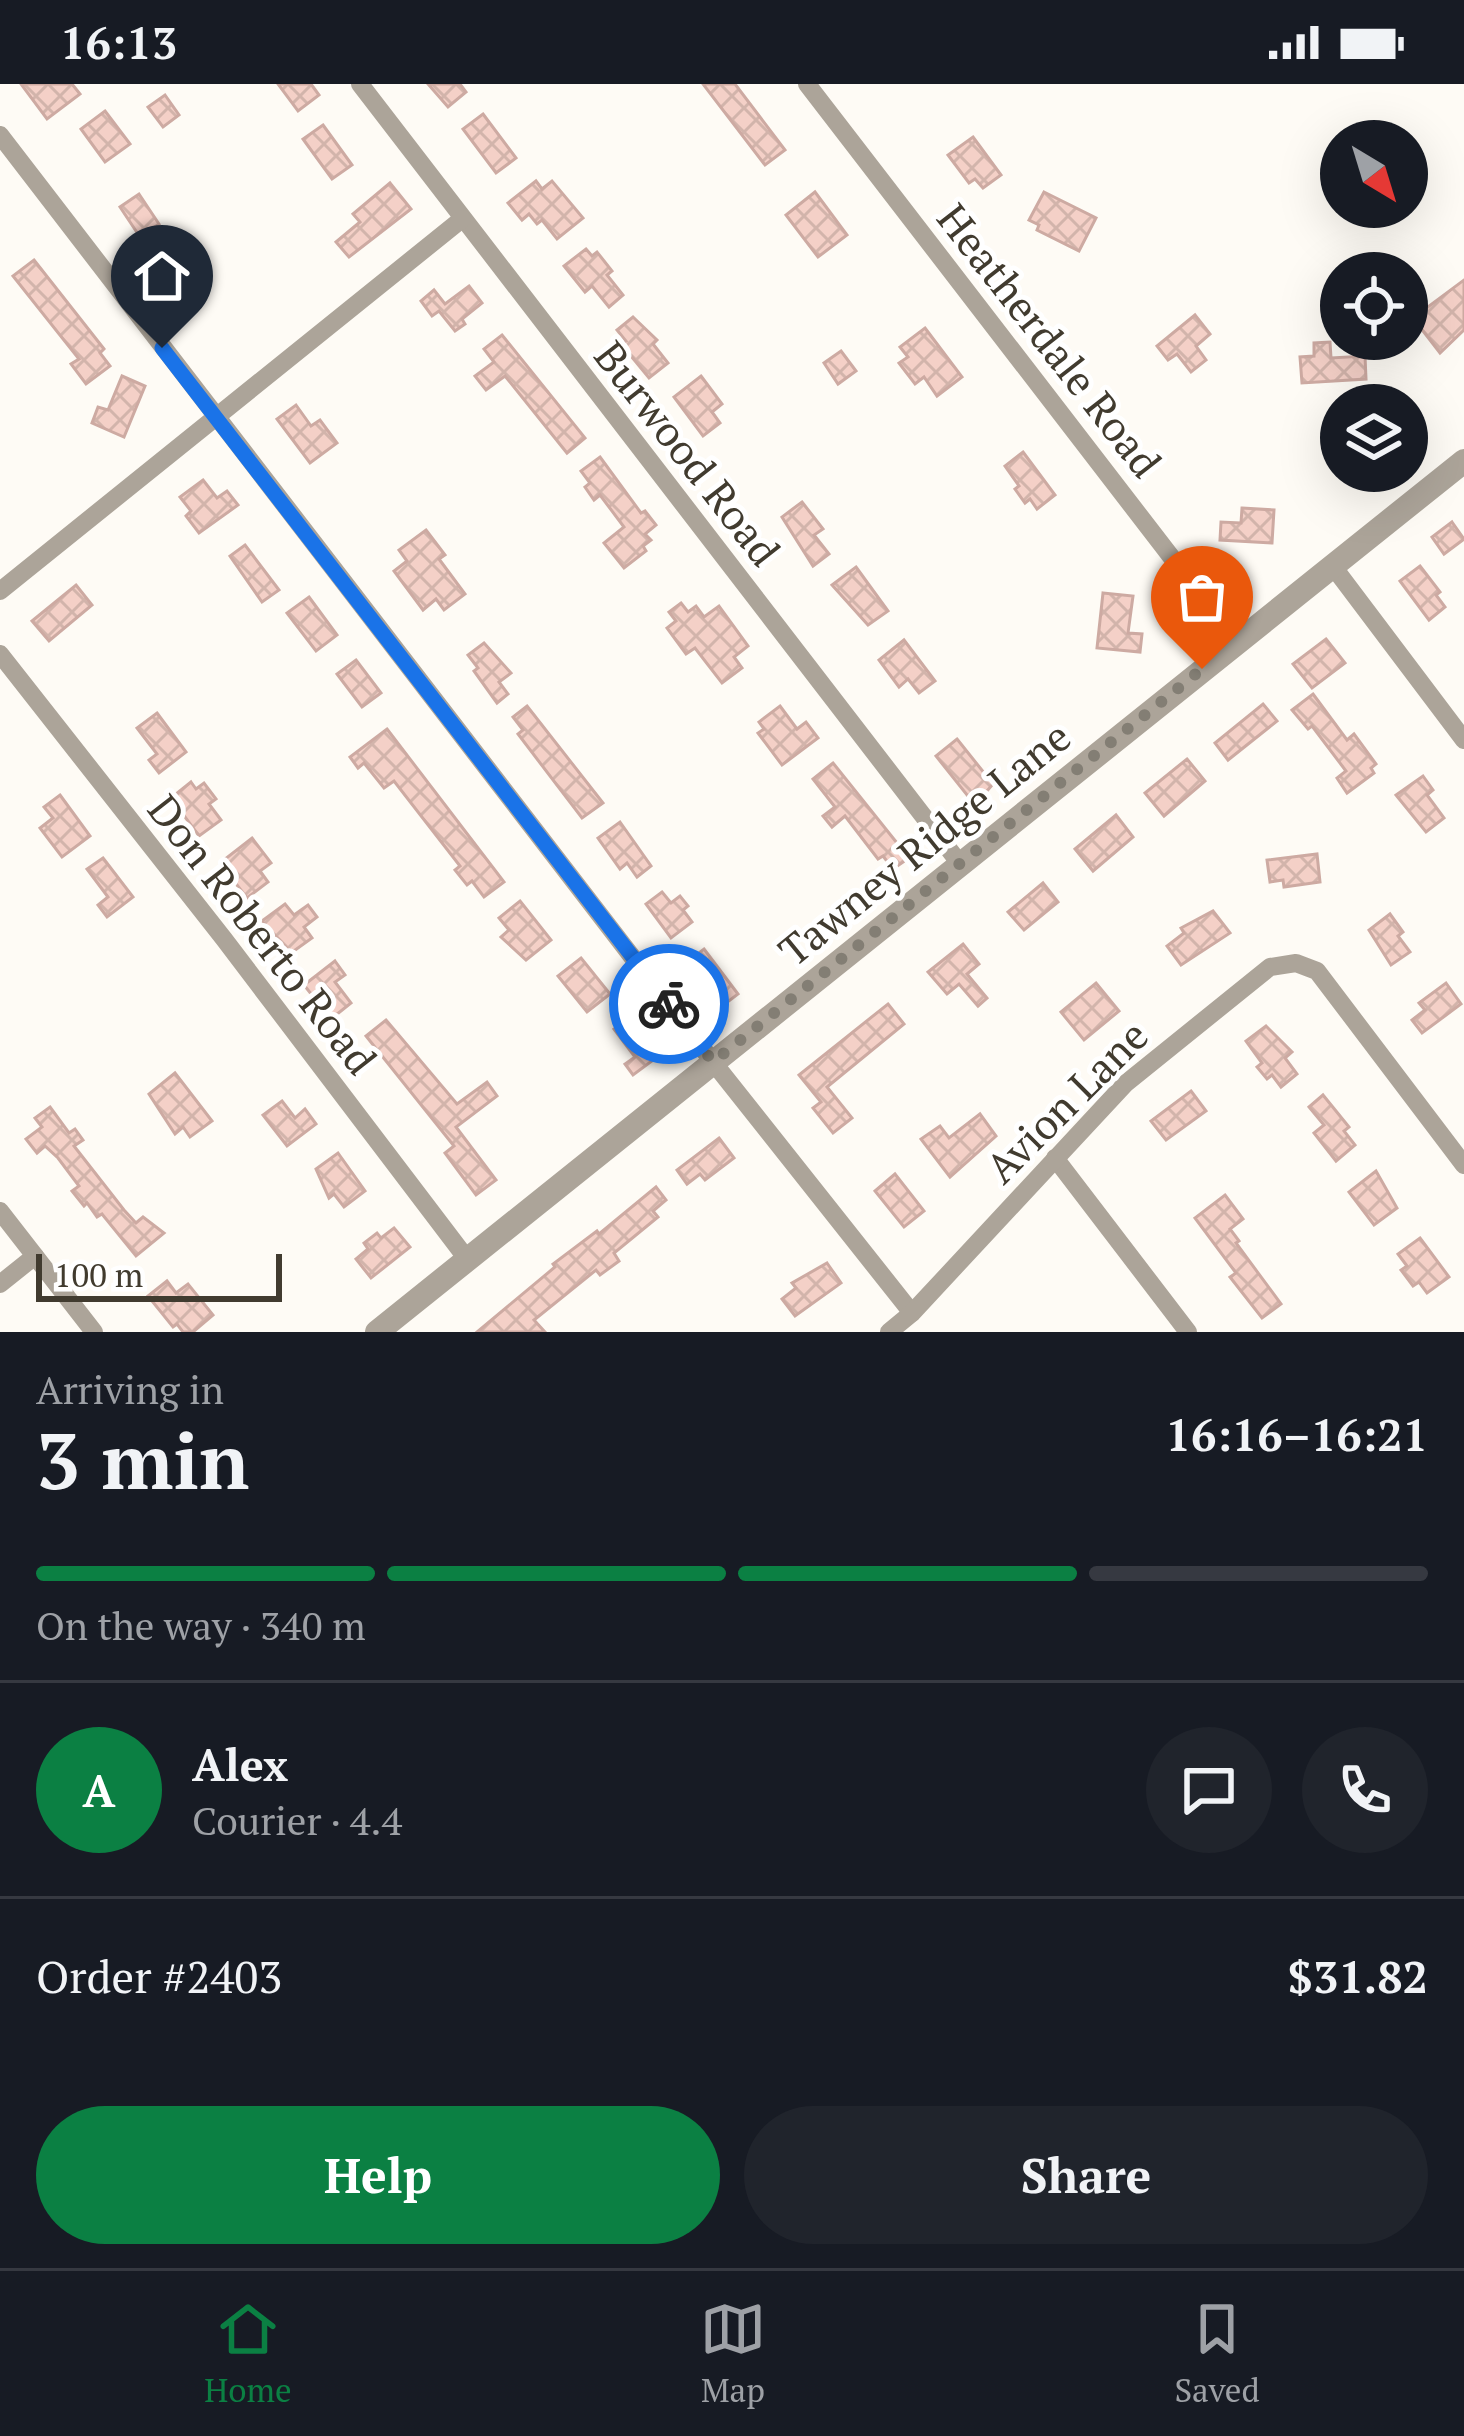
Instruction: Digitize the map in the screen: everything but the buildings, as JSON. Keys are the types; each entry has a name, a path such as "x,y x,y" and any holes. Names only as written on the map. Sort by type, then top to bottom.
{"street":[{"name":"Burwood Road","path":"360,84 961,865"},
{"name":"Heatherdale Road","path":"807,84 1236,640"},
{"path":"0,135 911,1313"},
{"path":"0,591 462,219"},
{"name":"Tawney Ridge Lane","path":"377,1332 1464,461"},
{"path":"1332,565 1464,740"},
{"name":"Don Roberto Road","path":"0,654 467,1259"},
{"name":"Avion Lane","path":"890,1332 1125,1084 1270,967 1296,963 1317,971 1464,1165"},
{"path":"1055,1158 1189,1332"},
{"path":"0,1211 94,1332"},
{"path":"0,1284 35,1256"}],"way so far":[{"path":"669,1004 713,1062 1202,669"}],"route":[{"path":"162,348 669,1004"}]}
